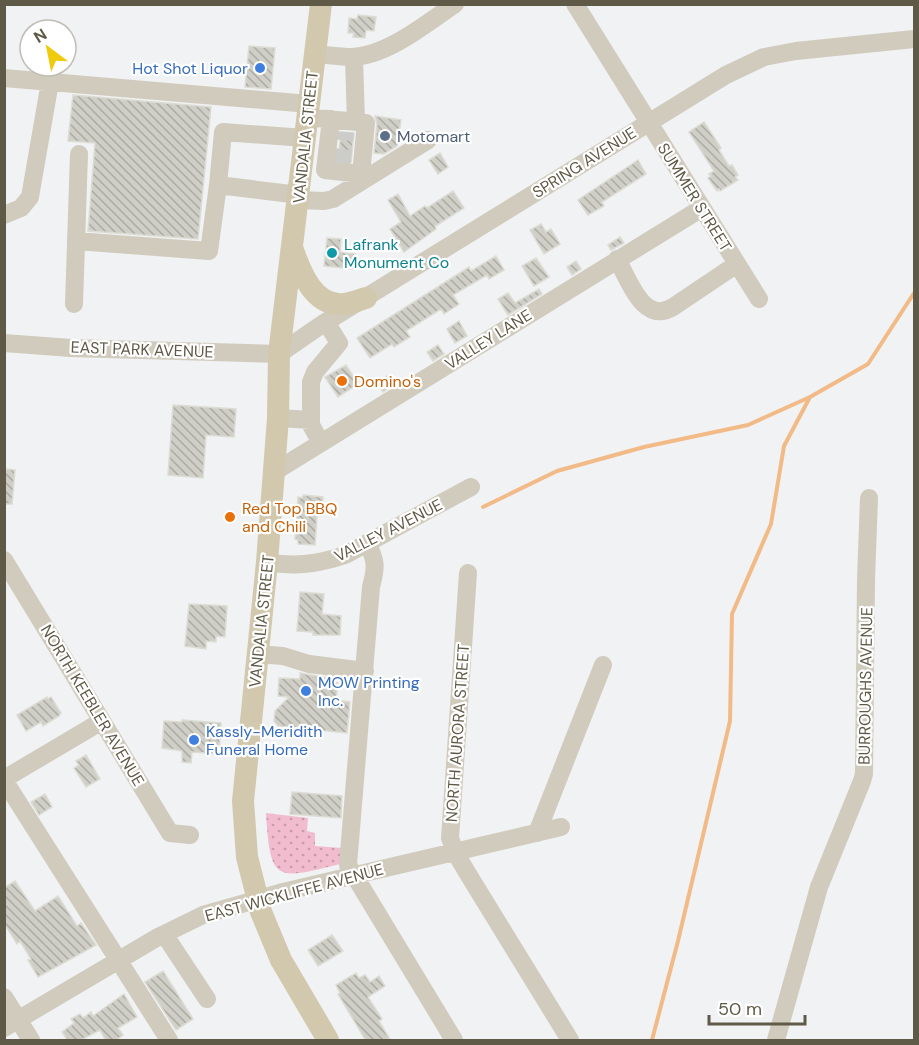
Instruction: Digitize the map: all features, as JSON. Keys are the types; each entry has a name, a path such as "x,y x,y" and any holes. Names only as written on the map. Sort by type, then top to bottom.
{"main road":[{"name":"VANDALIA STREET","path":"321,4 279,354 278,418 267,562 243,801 247,857 266,927 281,960 328,1041"},
{"path":"292,249 312,289 326,301 345,304 366,298"}],"street":[{"path":"315,54 354,57 369,54 394,44 455,4"},
{"name":"SUMMER STREET","path":"575,4 759,299"},
{"name":"SPRING AVENUE","path":"279,354 326,322 726,75 764,57 796,51 915,39"},
{"path":"354,57 344,123 325,170 341,169 360,178"},
{"path":"4,78 50,82 307,120 366,123 360,178"},
{"path":"4,215 21,208 30,197 50,82"},
{"path":"76,241 209,251 223,132 307,120"},
{"path":"218,185 329,200 360,178 428,140"},
{"path":"74,304 79,154"},
{"name":"VALLEY LANE","path":"274,472 702,208"},
{"path":"617,259 645,306 658,312 673,307 737,264"},
{"path":"321,443 313,431 311,420 312,378 320,364 339,343 326,322"},
{"name":"EAST PARK AVENUE","path":"4,343 71,348 279,354"},
{"path":"278,418 311,420"},
{"name":"VALLEY AVENUE","path":"267,562 303,566 323,563 345,555 471,487"},
{"name":"BURROUGHS AVENUE","path":"776,1040 819,887 864,774 869,498"},
{"path":"368,543 373,552 376,567 371,587 348,865 454,1041"},
{"name":"NORTH KEEBLER AVENUE","path":"4,561 170,833 190,835"},
{"name":"NORTH AURORA STREET","path":"468,573 450,838 455,852 570,1041"},
{"path":"257,654 283,656 309,664 365,670"},
{"path":"537,833 603,665"},
{"path":"102,721 4,780 169,1041"},
{"name":"EAST WICKLIFFE AVENUE","path":"11,1024 164,934 203,915 353,875 561,827"},
{"path":"164,934 207,999"},
{"path":"4,997 11,1024 31,1041"}],"shaded area":[{"path":"266,813 308,818 307,831 315,833 315,846 342,848 340,864 302,873 280,871 274,864 270,853"}],"building":[{"path":"358,15 376,17 374,31 366,30 365,38 353,37 354,33 348,33 349,18 357,19"},
{"name":"Hot Shot Liquor","path":"249,46 275,48 271,89 245,87"},
{"path":"73,95 211,107 198,239 88,231 95,143 68,141"},
{"name":"Motomart","path":"375,116 401,120 397,146 384,154 374,153 377,124"},
{"path":"704,122 721,148 719,150 729,166 732,165 738,175 735,177 738,180 720,191 719,189 717,191 708,178 711,176 709,174 714,171 689,132"},
{"path":"341,132 354,133 351,162 338,160"},
{"path":"440,153 448,167 438,174 429,160"},
{"path":"638,160 646,174 602,202 604,206 588,215 578,200"},
{"path":"453,191 464,208 435,226 436,229 404,252 390,229 401,222 388,200 398,194 410,216"},
{"path":"541,224 546,232 551,229 560,244 544,254 530,230"},
{"path":"620,237 624,243 611,250 608,245"},
{"name":"Lafrank Monument Co","path":"327,238 341,239 340,252 355,254 354,269 324,266"},
{"path":"496,256 504,270 489,279 487,275 453,295 459,304 444,314 441,309 406,331 410,337 394,347 392,344 370,358 357,338 469,267 471,271"},
{"path":"536,258 549,277 534,286 522,266"},
{"path":"576,261 581,269 572,275 567,267"},
{"path":"539,289 542,294 508,315 498,299 508,293 515,303"},
{"path":"459,321 467,336 455,343 447,329"},
{"path":"438,345 444,354 433,361 427,352"},
{"path":"346,365 358,384 338,397 325,377"},
{"path":"389,375 395,384 383,392 377,383"},
{"path":"173,405 236,409 234,437 206,435 203,478 168,475"},
{"path":"4,469 15,470 12,504 4,504"},
{"path":"303,495 323,497 322,516 317,516 315,545 298,544 298,540 295,539 298,497 302,498"},
{"path":"300,592 324,594 322,614 341,616 340,635 313,635 313,632 297,631"},
{"path":"189,604 227,606 225,637 216,636 216,642 206,641 206,649 185,646"},
{"path":"300,673 328,678 328,682 338,683 336,700 350,702 347,733 278,726 274,721 275,711 289,697 278,696 279,678 300,679"},
{"path":"47,697 48,699 51,697 61,713 43,726 41,722 26,731 17,715"},
{"name":"Kassly-Meridith Funeral Home","path":"182,720 221,723 219,754 192,752 191,763 182,762 182,751 162,748 164,721 182,722"},
{"path":"86,755 100,779 86,787 74,768 79,765 76,761"},
{"path":"292,792 342,796 341,818 290,814"},
{"path":"45,794 52,807 39,815 31,802"},
{"path":"15,881 35,911 58,896 77,926 81,923 96,945 38,977 20,941 17,944 4,923 4,888"},
{"path":"332,935 343,951 318,966 308,950"},
{"path":"163,971 193,1019 176,1030 145,982"},
{"path":"356,973 359,978 365,975 370,982 379,976 385,986 368,997 382,1019 379,1021 391,1041 366,1041 338,994 340,993 336,985"},
{"path":"124,994 137,1017 118,1028 123,1035 115,1041 106,1041 100,1030 79,1041 68,1041 62,1032 74,1023 71,1019 80,1014 83,1018 91,1012 93,1016"}],"waterway":[{"path":"652,1040 730,721 732,614 771,524 784,446 810,397 868,364 914,293"},
{"path":"483,507 557,471 644,447 748,425 810,397"}],"tunnel":[{"path":"341,167 345,132"}],"place":[{"name":"Hot Shot Liquor","path":"260,68"},
{"name":"Motomart","path":"385,136"},
{"name":"Lafrank Monument Co","path":"332,253"},
{"name":"Domino's","path":"342,381"},
{"name":"Red Top BBQ and Chili","path":"230,517"},
{"name":"MOW Printing Inc.","path":"306,691"},
{"name":"Kassly-Meridith Funeral Home","path":"194,740"}]}
